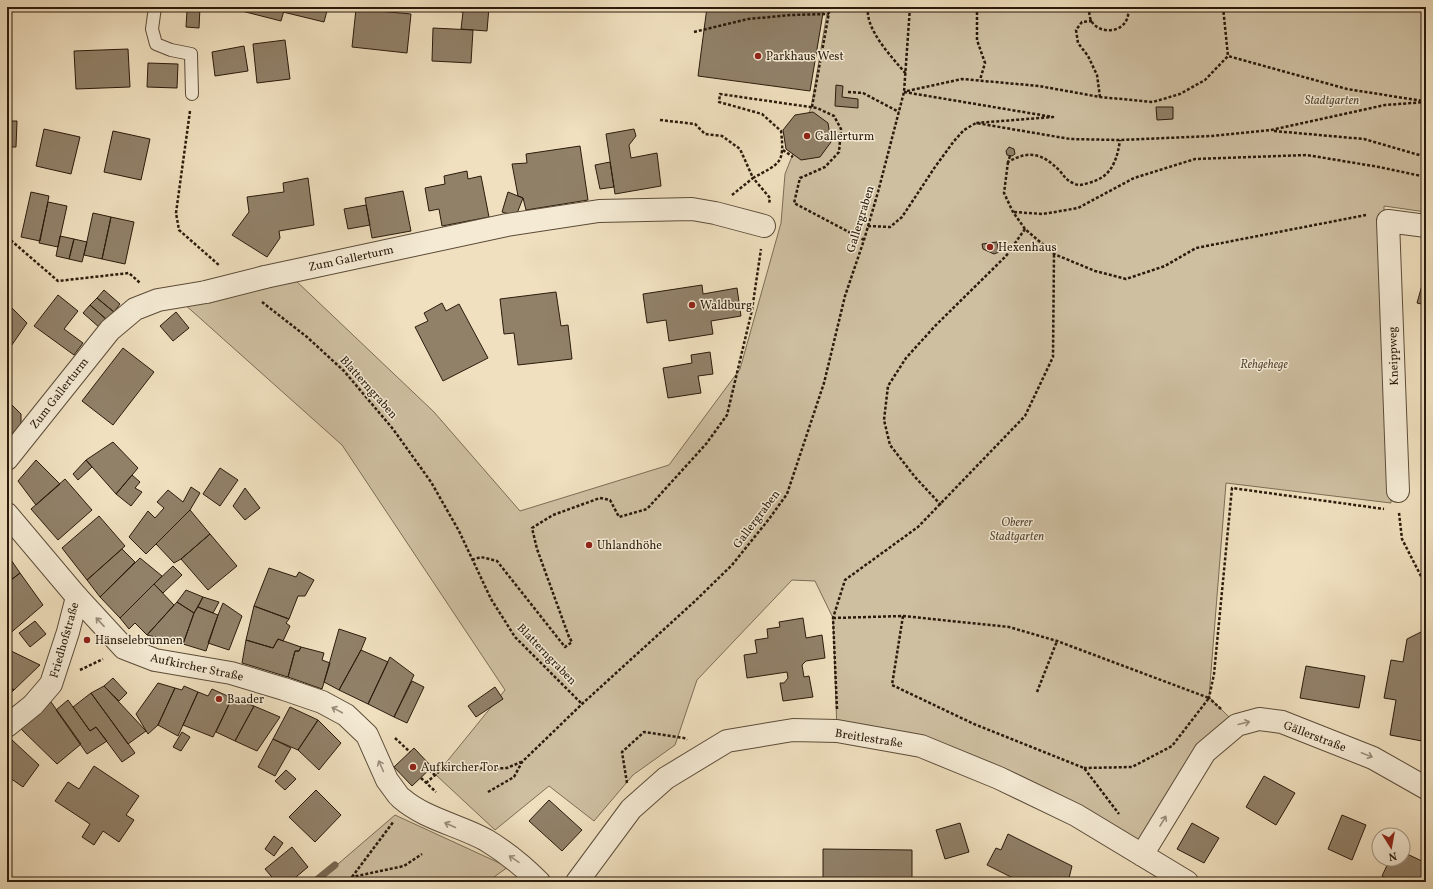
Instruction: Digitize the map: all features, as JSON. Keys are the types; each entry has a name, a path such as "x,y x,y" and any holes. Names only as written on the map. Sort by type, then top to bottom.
{"street":[{"name":"Zum Gallerturm","path":"7,459 110,330 135,309 158,300 206,292 265,277 507,225 599,212 692,209 716,213 764,226"},
{"path":"1388,221 1426,226"},
{"name":"Kneippweg","path":"1388,221 1396,504"},
{"name":"Aufkircher Straße","path":"7,514 77,597 124,648 155,660 231,673 322,702 346,715 367,735 387,780 402,799 445,823 485,840 522,865 539,882"},
{"name":"Friedhofstraße","path":"7,726 33,705 51,684 68,632 77,597"},
{"name":"Gällerstraße","path":"1142,855 1205,752 1237,725 1259,719 1282,722 1373,758 1426,788"},
{"name":"Breitlestraße","path":"577,882 631,809 666,778 727,741 793,730 837,732 921,746 999,778 1076,815 1186,882"}],"lane":[{"path":"155,7 152,29 156,44 171,50 191,54 192,94"}],"path":[{"path":"812,107 830,7"},
{"path":"868,7 867,12 874,36 906,74"},
{"name":"Gallergraben","path":"488,792 514,777 522,762 582,704 694,602 732,564 769,519 787,494 824,383 845,296 864,240 904,92 910,7"},
{"path":"977,7 977,40 985,63 980,80"},
{"path":"1085,7 1090,9 1092,21 1096,26 1102,30 1109,31 1115,30 1126,22 1128,8 1137,7"},
{"path":"904,92 962,79 1039,86 1100,97 1153,102 1180,94 1205,80 1228,56 1223,7"},
{"path":"1307,7 1426,8"},
{"path":"694,32 748,19 791,15 829,14"},
{"path":"1092,21 1082,22 1076,30 1078,43 1088,56 1097,75 1100,97"},
{"path":"1228,56 1347,89 1426,102"},
{"path":"848,92 863,93 898,112"},
{"path":"868,226 890,227 902,217 935,167 964,130 976,123 1053,117 904,92"},
{"path":"192,94 176,213 179,230 220,266"},
{"path":"660,120 695,124 705,134 722,136 740,149 753,178 778,164 783,150 781,131 762,114 719,102 720,94 812,107 834,116 841,129 839,152 825,167 800,178 794,203 864,240"},
{"path":"976,123 1070,139 1120,140 1212,136 1271,130 1385,105 1426,102"},
{"path":"1271,130 1364,139 1426,157"},
{"path":"1008,162 1017,157 1029,154 1042,157 1051,163 1066,179 1079,185 1100,180 1115,164 1120,140"},
{"path":"783,150 793,156"},
{"path":"1013,212 1043,214 1078,208 1134,178 1195,159 1307,155 1379,167 1426,177"},
{"path":"1010,156 1004,193 1013,212 1025,229 1054,254 1095,271 1126,279 1165,266 1196,248 1380,212 1388,221"},
{"path":"472,560 480,557 496,561 564,647 572,642 537,549 532,528 553,515 600,498 610,500 619,517 647,509 706,444 726,416 752,310 764,226"},
{"path":"941,505 915,477 890,445 884,420 888,386 906,358 1006,256 1025,229"},
{"path":"7,237 58,281 128,273 158,300"},
{"path":"837,732 833,618 845,580 918,528 1025,416 1053,357 1054,254"},
{"name":"Blatterngraben","path":"262,302 307,337 344,371 393,429 431,482 459,531 491,599 515,637 582,704"},
{"path":"903,616 892,685 974,724 1084,768 1132,766 1172,746 1209,698 1214,674 1232,488 1396,504 1402,540 1426,586"},
{"path":"833,618 903,616 1009,627 1056,641 1209,698 1237,725"},
{"path":"1037,692 1056,641"},
{"name":"Friedhofstraße","path":"51,684 124,648"},
{"path":"631,809 622,752 644,732 684,738 708,752"},
{"path":"426,783 442,769 459,766 486,769 507,768 522,762"},
{"path":"1084,768 1123,818"},
{"path":"429,770 435,776"},
{"path":"348,882 402,799"},
{"path":"352,877 404,866 422,854"}],"green space":[{"path":"828,7 1426,7 1426,212 1384,206 1391,503 1226,483 1209,697 1237,725 1142,855 999,778 837,731 833,618 815,581 792,580 697,680 675,745 633,775 594,821 549,786 495,830 436,775 505,690 342,445 183,303 293,278 434,412 520,511 669,465 740,369 781,223 785,174 811,108"},
{"path":"395,815 508,867 487,882 317,882"}],"building":[{"path":"169,7 200,7 199,28 186,27 187,11 169,10"},
{"path":"226,7 285,7 281,21"},
{"path":"285,7 328,7 324,22 283,12"},
{"path":"422,7 489,7 487,31 461,29 463,12"},
{"name":"Parkhaus West","path":"707,7 824,7 810,91 698,76"},
{"path":"356,9 411,14 407,53 352,47"},
{"path":"433,28 473,30 471,63 432,61"},
{"path":"285,40 290,79 257,83 253,44"},
{"path":"244,46 248,71 215,76 212,52"},
{"path":"128,49 130,87 76,89 74,51"},
{"path":"148,63 178,64 177,88 147,87"},
{"path":"836,85 843,86 842,97 858,99 858,108 835,106"},
{"path":"1156,107 1173,107 1173,119 1157,120"},
{"name":"Gallerturm","path":"813,112 828,123 831,142 820,157 801,160 786,149 783,130 795,115"},
{"path":"7,121 17,121 16,147 7,147"},
{"path":"44,129 80,137 71,174 36,166"},
{"path":"634,129 636,136 629,145 631,158 657,153 661,186 615,194 606,134"},
{"path":"113,131 150,139 141,180 104,172"},
{"path":"580,146 588,200 526,210 523,198 518,196 512,164 527,163 526,154"},
{"path":"1009,147 1014,149 1015,154 1012,156 1007,155 1006,151"},
{"path":"610,162 614,187 600,189 595,165"},
{"path":"467,171 468,179 481,176 489,217 442,226 439,209 429,211 425,188 445,184 444,176"},
{"path":"308,178 314,225 279,231 280,238 267,257 232,235 249,212 247,197 284,192 283,183"},
{"path":"403,191 411,231 372,238 365,198"},
{"path":"31,192 49,196 40,241 21,237"},
{"path":"508,192 523,198 516,216 502,212"},
{"path":"48,202 67,206 58,247 39,243"},
{"path":"366,205 370,225 348,229 344,209"},
{"path":"93,213 111,217 102,259 84,255"},
{"path":"111,217 134,222 125,264 102,259"},
{"path":"60,236 74,239 69,259 56,256"},
{"path":"74,239 87,242 82,262 69,259"},
{"name":"Hexenhaus","path":"997,242 999,252 994,254 983,249 982,244"},
{"path":"1426,271 1426,305 1417,303"},
{"name":"Waldburg","path":"702,285 703,294 737,288 741,316 711,321 713,334 669,341 666,320 647,323 643,294"},
{"path":"104,290 120,304 114,312 97,298"},
{"path":"556,292 561,326 568,325 572,359 518,365 514,333 504,334 500,299"},
{"path":"58,295 78,311 64,329 83,343 74,355 34,326"},
{"path":"97,298 114,312 107,320 90,305"},
{"path":"7,303 27,323 7,352"},
{"path":"442,303 446,311 459,304 488,358 443,381 415,327 428,321 424,313"},
{"path":"90,305 107,320 100,328 83,313"},
{"path":"176,312 189,328 173,341 160,326"},
{"path":"123,348 154,372 113,425 82,401"},
{"path":"710,352 713,374 698,376 701,393 668,398 663,368 692,363 691,355"},
{"path":"7,400 21,414 21,424 7,441"},
{"path":"113,442 138,468 116,494 86,460"},
{"path":"36,460 60,484 36,505 18,481"},
{"path":"86,460 92,467 78,480 73,474"},
{"path":"220,468 238,480 220,506 203,494"},
{"path":"132,475 140,482 135,488 142,492 131,506 116,494"},
{"path":"65,479 92,510 58,540 31,509"},
{"path":"191,487 200,493 190,510 146,554 129,537 148,511 155,518 164,508 157,502 168,490 183,502"},
{"path":"245,488 260,508 245,520 233,506"},
{"path":"190,510 210,534 181,559 174,563 156,544"},
{"path":"99,516 125,546 87,580 62,548"},
{"path":"210,534 237,566 208,590 181,559"},
{"path":"122,549 135,562 100,597 87,580"},
{"path":"7,554 20,573 7,583"},
{"path":"140,558 162,576 120,618 100,597"},
{"path":"173,566 182,575 163,593 154,584"},
{"path":"269,568 296,577 299,572 314,580 305,596 298,596 289,619 254,606"},
{"path":"20,573 43,605 7,636 7,583"},
{"path":"154,584 174,605 147,635 135,623 129,629 120,618"},
{"path":"186,590 203,597 194,613 177,602"},
{"path":"203,597 219,602 213,613 198,607"},
{"path":"177,602 194,613 183,644 147,635"},
{"path":"223,603 242,616 229,650 208,643"},
{"path":"254,606 289,619 286,623 290,626 283,641 278,639 273,648 246,640"},
{"path":"198,607 218,615 206,651 183,644 194,613"},
{"path":"803,618 806,638 822,635 825,658 806,661 802,665 804,677 809,676 813,697 783,701 780,683 784,683 788,678 787,672 747,678 744,655 757,653 755,640 768,638 767,629 780,627 779,622"},
{"path":"35,621 46,634 30,647 19,633"},
{"path":"339,629 366,638 339,690 324,682"},
{"path":"1421,632 1426,633 1426,720 1422,741 1390,735 1396,700 1384,698 1391,660 1403,662 1407,639"},
{"path":"278,639 301,647 299,651 295,651 288,677 242,663 246,640 273,648"},
{"path":"301,647 324,653 322,660 330,663 322,689 288,677 295,651 299,651"},
{"path":"7,649 40,665 14,690 7,686"},
{"path":"361,650 388,662 368,704 339,690"},
{"path":"390,657 414,675 394,717 368,704"},
{"path":"1306,666 1365,676 1359,708 1300,698"},
{"path":"113,678 127,693 119,701 104,686"},
{"path":"412,681 424,687 407,723 394,717"},
{"path":"158,683 175,688 158,725 148,734 136,714"},
{"path":"7,686 14,690 7,696"},
{"path":"104,686 146,731 128,744 91,693"},
{"path":"184,686 198,692 178,736 158,725 175,688 182,690"},
{"path":"495,687 503,699 476,717 468,706"},
{"path":"212,689 232,698 213,737 183,725 198,692 208,696"},
{"path":"91,693 135,753 122,762 96,727 90,731 73,707"},
{"path":"232,698 254,706 235,741 216,732"},
{"path":"68,700 90,731 96,727 107,741 87,754 56,710"},
{"path":"51,702 81,744 57,764 20,728"},
{"path":"254,706 280,717 257,751 235,741"},
{"path":"290,707 318,720 298,750 273,739"},
{"path":"318,720 341,743 319,770 298,750"},
{"path":"182,732 190,737 181,751 173,747"},
{"path":"273,739 291,748 275,776 258,767"},
{"path":"12,740 39,765 23,787 7,776 7,745"},
{"name":"Aufkircher Tor","path":"414,748 432,767 412,786 394,767"},
{"path":"94,766 139,796 126,815 134,820 119,842 103,831 94,845 82,837 90,824 55,801 68,782 79,789"},
{"path":"286,770 296,779 285,790 275,781"},
{"path":"1264,776 1295,793 1276,825 1246,807"},
{"path":"316,790 341,815 315,842 289,817"},
{"path":"549,800 582,830 562,851 529,821"},
{"path":"1342,815 1366,825 1352,860 1328,849"},
{"path":"960,823 969,852 945,859 936,830"},
{"path":"1192,823 1219,838 1204,863 1177,849"},
{"path":"1008,834 1072,866 1068,882 1021,882 987,865 996,848 1001,850"},
{"path":"274,836 283,843 274,856 265,849"},
{"path":"292,847 308,867 290,882 276,882 265,869"},
{"path":"823,849 912,850 912,882 823,882"},
{"path":"1411,856 1426,863 1426,873 1422,882 1395,882 1382,876 1386,867 1411,867"}],"waterway":[{"path":"314,882 335,865"}],"place":[{"name":"Parkhaus West","path":"758,56"},
{"name":"Gallerturm","path":"807,136"},
{"name":"Hexenhaus","path":"990,247"},
{"name":"Waldburg","path":"692,305"},
{"name":"Uhlandhöhe","path":"589,545"},
{"name":"Hänselebrunnen","path":"87,640"},
{"name":"Baader","path":"219,699"},
{"name":"Aufkircher Tor","path":"413,767"}],"park label":[{"name":"Stadtgarten","path":"1332,100"},
{"name":"Rehgehege","path":"1264,364"},
{"name":"Oberer Stadtgarten","path":"1017,529"}]}
